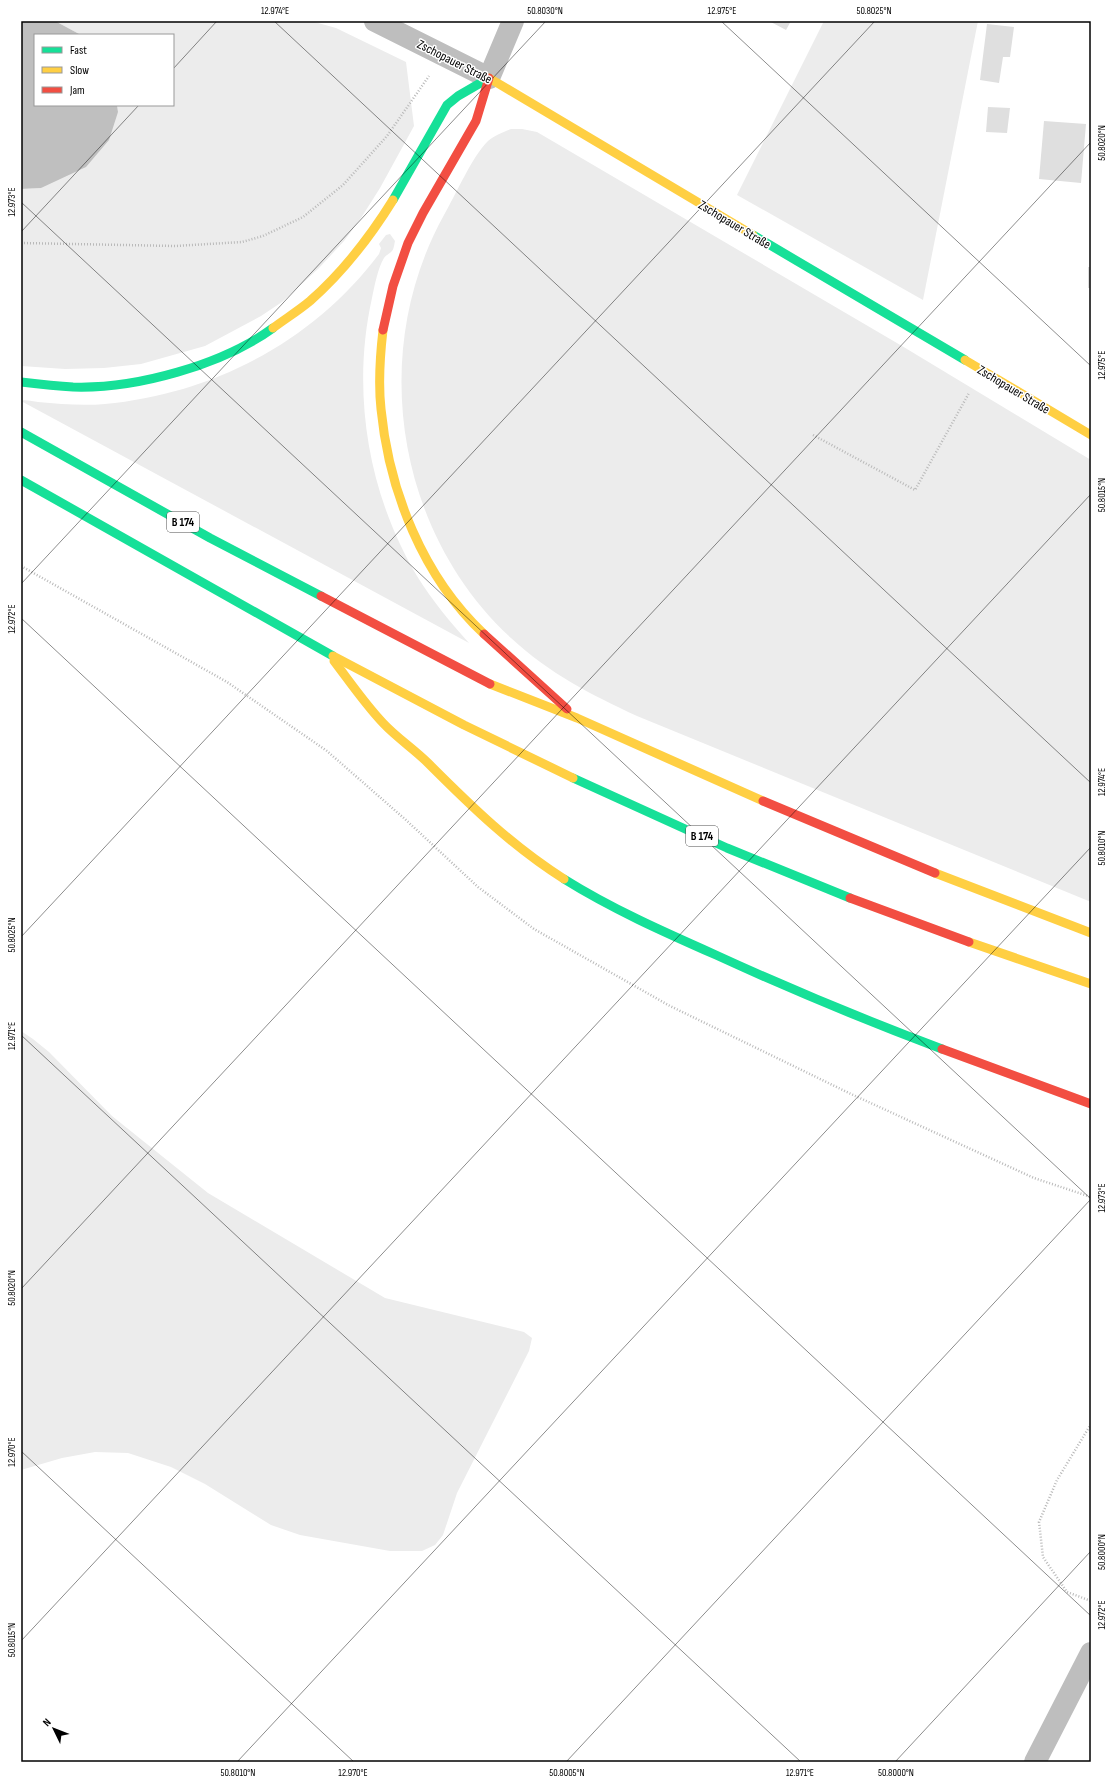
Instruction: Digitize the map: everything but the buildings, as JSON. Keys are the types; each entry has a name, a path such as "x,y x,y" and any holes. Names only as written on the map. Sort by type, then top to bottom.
{"main road":[{"name":"Zschopauer Straße","path":"489,78 1091,434"},
{"path":"21,382 67,387 88,387 166,376 198,367 232,352 270,331 299,311 326,287 355,255 392,200 450,102 489,78"},
{"path":"489,78 474,125 422,212 397,274 383,330 380,360 382,425 387,457 402,508 424,555 438,578 470,620 577,718"},
{"name":"B 174","path":"21,432 210,538 468,674 577,718 724,785 910,863 1091,932"},
{"name":"B 174","path":"21,480 328,654 479,732 676,825 888,913 1091,984"},
{"path":"328,654 384,724 420,755 474,810 522,850 582,890 634,918 745,969 876,1024 1091,1104"}],"street":[{"name":"Zschopauer Straße","path":"375,21 489,78"},
{"path":"489,78 513,21"},
{"path":"1036,1762 1091,1656"}],"path":[{"path":"21,243 176,246 216,244 242,242 263,236 282,228 302,217 343,185 387,136 444,56"},
{"path":"813,435 915,490 982,370"},
{"path":"21,566 227,682 327,751 406,820 478,887 534,929 670,1006 851,1094 1034,1178 1091,1197"},
{"path":"1091,1424 1057,1480 1039,1522 1043,1558 1067,1592 1091,1601"}],"shaded area":[{"path":"21,21 55,21 79,34 34,34 34,106 117,106 118,112 109,140 86,167 41,188 21,189"},
{"path":"55,21 311,21 336,28 406,62 414,126 380,188 344,241 319,268 282,302 261,316 205,346 141,364 104,368 65,369 21,366 21,189 41,188 118,112 117,106 174,106 174,34 79,34"},
{"path":"824,21 978,21 923,300 737,195"},
{"path":"511,129 522,129 537,132 902,346 1091,460 1091,902 637,716 603,700 556,673 526,651 511,638 472,595 441,546 419,494 406,438 401,381 406,324 420,268 444,215 476,156 488,141 496,135"},
{"path":"390,234 395,241 394,247 392,251 384,258 378,272 366,334 363,370 364,406 368,442 386,511 400,544 417,576 429,594 469,643 21,401 26,400 88,405 105,404 145,398 184,389 222,375 258,358 292,337 324,313 353,285 379,254 381,248 379,244 386,235"},
{"path":"21,1031 49,1052 112,1116 208,1193 385,1298 524,1332 532,1338 529,1351 457,1493 443,1535 435,1545 422,1551 390,1551 300,1535 271,1525 205,1484 171,1467 128,1453 95,1452 62,1458 21,1470"}],"traffic: fast":[{"path":"393,200 447,105 458,96 489,78"},
{"path":"753,235 965,360"},
{"path":"21,382 54,386 98,387 151,379 178,372 229,353 273,328"},
{"path":"21,432 210,538 321,596"},
{"path":"21,480 333,656"},
{"path":"573,778 727,848 850,898"},
{"path":"564,879 638,920 677,938 828,1004 942,1049"}],"traffic: slow":[{"path":"489,78 753,235"},
{"path":"273,328 310,301 334,278 365,241 393,200"},
{"path":"383,330 380,369 381,409 385,440 401,501 413,531 443,586 462,611 484,634"},
{"path":"965,360 1091,435"},
{"path":"333,656 464,725 573,778"},
{"path":"334,661 376,716 388,728 423,758 493,825 527,853 564,879"},
{"path":"490,684 577,718 763,801"},
{"path":"935,873 1091,933"},
{"path":"969,942 1091,984"}],"traffic: jam":[{"path":"383,330 393,286 408,243 423,213 476,121 489,78"},
{"path":"321,596 490,684"},
{"path":"484,634 567,709"},
{"path":"763,801 935,873"},
{"path":"850,898 969,942"},
{"path":"942,1049 1091,1104"}]}
